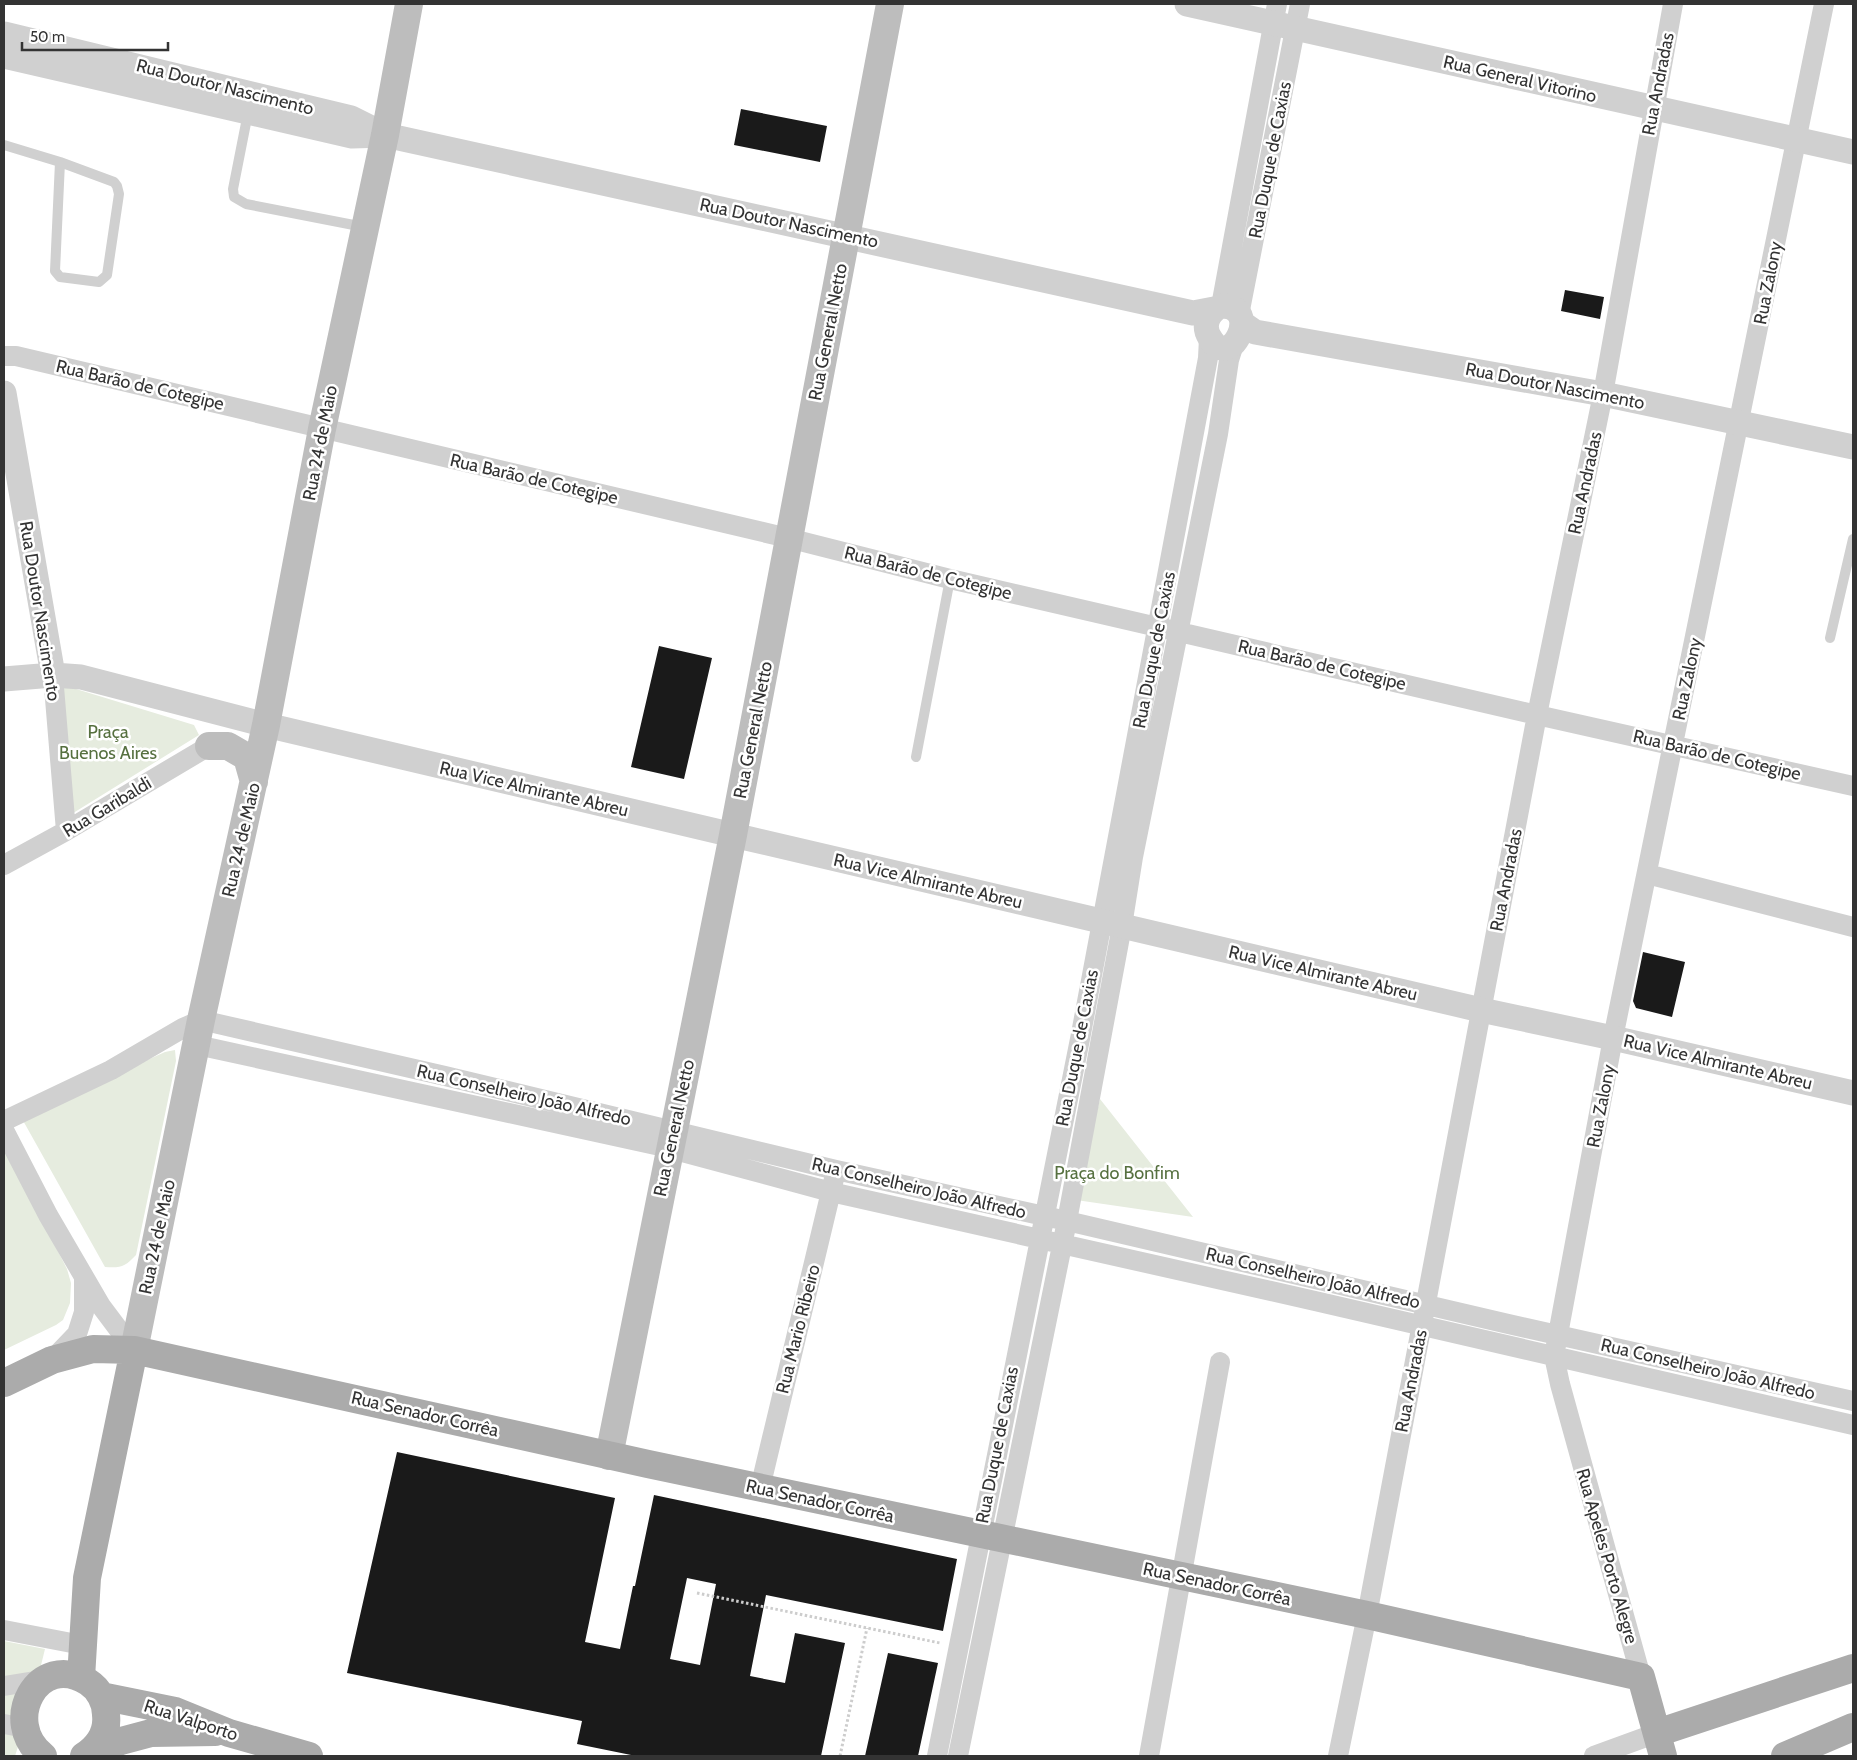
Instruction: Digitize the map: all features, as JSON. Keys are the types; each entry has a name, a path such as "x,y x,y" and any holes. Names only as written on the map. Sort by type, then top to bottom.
{"main road":[{"name":"Rua 24 de Maio","path":"81,1678 87,1578 199,1033 266,726 322,429 385,135 409,4"},
{"name":"Rua General Netto","path":"609,1456 733,835 890,4"},
{"path":"209,746 228,746 246,757 254,782"},
{"name":"Rua Senador Corrêa","path":"4,1383 52,1360 93,1349 134,1350 609,1456 1367,1615 1641,1677"},
{"path":"1660,1745 1853,1668"},
{"path":"43,1756 34,1750 12,1726 30,1688 41,1680 54,1675 68,1674 81,1678 92,1685 101,1696 106,1708 107,1722 99,1743 88,1754"},
{"name":"Rua Apeles Porto Alegre","path":"1641,1677 1660,1745"},
{"name":"Rua Valporto","path":"101,1696 175,1711 229,1733 309,1756"},
{"path":"1785,1756 1853,1727"},
{"path":"88,1754 121,1741 151,1733 229,1733"}],"street":[{"name":"Rua General Vitorino","path":"1187,4 1282,18 1653,108 1853,152"},
{"name":"Rua Duque de Caxias","path":"1150,722 1178,632 1218,434 1228,360 1225,325 1236,229 1262,88 1282,18 1300,4"},
{"name":"Rua Andradas","path":"1338,1756 1367,1615 1537,715 1603,394 1653,108 1674,4"},
{"name":"Rua Zalony","path":"1554,1356 1613,1038 1824,4"},
{"name":"Rua Duque de Caxias","path":"937,1756 960,1647 1031,1399 1067,1221 1101,1044 1112,924 1150,722 1158,628 1208,358 1225,325 1255,235 1283,91 1282,18"},
{"name":"Rua Doutor Nascimento","path":"4,34 351,118 385,135"},
{"name":"Rua Doutor Nascimento","path":"4,56 352,136 385,135 847,236 1225,325 1603,394 1853,447"},
{"path":"1262,88 1283,91"},
{"path":"1253,136 1274,139"},
{"path":"1246,177 1266,180"},
{"path":"1236,229 1255,235"},
{"name":"Rua Barão de Cotegipe","path":"4,356 16,356 788,538 950,579 1158,628 1853,786"},
{"name":"Rua Doutor Nascimento","path":"4,393 53,675 66,831"},
{"path":"1195,430 1218,434"},
{"path":"1175,535 1197,540"},
{"name":"Rua Vice Almirante Abreu","path":"4,679 53,675 81,677 266,726 1482,1010 1853,1093"},
{"path":"187,705 206,716 211,722 213,734 209,746"},
{"name":"Rua Garibaldi","path":"4,865 66,831 209,746"},
{"path":"1646,874 1853,927"},
{"name":"Rua Duque de Caxias","path":"958,1756 991,1537 1008,1393 1080,1039 1112,924"},
{"path":"4,1121 110,1070 183,1028 199,1033"},
{"name":"Rua Conselheiro João Alfredo","path":"199,1033 445,1076 518,1094 671,1139 758,1172 831,1192 1422,1325 1853,1425"},
{"name":"Rua Conselheiro João Alfredo","path":"199,1033 441,1099 513,1114 764,1152 1504,1323 1853,1401"},
{"path":"1080,1039 1101,1044"},
{"path":"441,1099 445,1076"},
{"path":"513,1114 518,1094"},
{"path":"4,1130 48,1215 101,1306 134,1350"},
{"path":"758,1172 764,1152"},
{"name":"Rua Mario Ribeiro","path":"760,1488 836,1170"},
{"path":"941,1216 946,1194"},
{"path":"1237,1283 1242,1262"},
{"path":"52,1360 77,1334 84,1312 84,1277"},
{"path":"1315,1301 1320,1280"},
{"path":"1499,1343 1504,1323"},
{"path":"1019,1338 1042,1343"},
{"name":"Rua Apeles Porto Alegre","path":"1554,1356 1560,1384 1641,1677"},
{"path":"1667,1382 1672,1360"},
{"path":"1149,1756 1220,1362"},
{"path":"1805,1414 1810,1392"},
{"path":"1008,1393 1031,1399"},
{"path":"4,1630 82,1645"},
{"path":"4,1686 41,1680"},
{"path":"1594,1756 1660,1745"}],"lane":[{"path":"248,112 233,188 234,197 246,204 365,228"},
{"path":"4,145 60,162 114,182 117,186 118,194 107,275 99,282 60,277 55,271 60,162"},
{"path":"1830,638 1853,539"},
{"path":"916,757 950,579"}],"path":[{"path":"697,1592 960,1647"},
{"path":"840,1756 867,1628"}],"green space":[{"name":"Praça Buenos Aires","path":"63,685 194,725 199,735 70,815"},
{"path":"175,1050 176,1061 136,1255 122,1266 105,1267 21,1117 165,1052"},
{"name":"Praça do Bonfim","path":"1100,1099 1193,1217 1076,1200"},
{"path":"4,1145 67,1269 71,1283 70,1303 63,1320 4,1350"},
{"path":"4,1641 45,1649 30,1710 15,1756 4,1756"}],"building":[{"path":"741,109 827,126 820,162 734,145"},
{"path":"1565,290 1604,297 1600,319 1561,311"},
{"path":"659,646 712,658 684,779 631,767"},
{"path":"1643,952 1685,962 1672,1017 1636,1008 1633,1001"},
{"path":"397,1452 615,1498 585,1642 620,1649 654,1495 957,1559 943,1631 766,1595 750,1676 785,1683 795,1633 845,1643 821,1756 636,1756 577,1744 582,1721 347,1673","holes":["687,1578 716,1584 700,1665 670,1659"]},
{"path":"888,1653 938,1663 918,1756 865,1756"}]}
